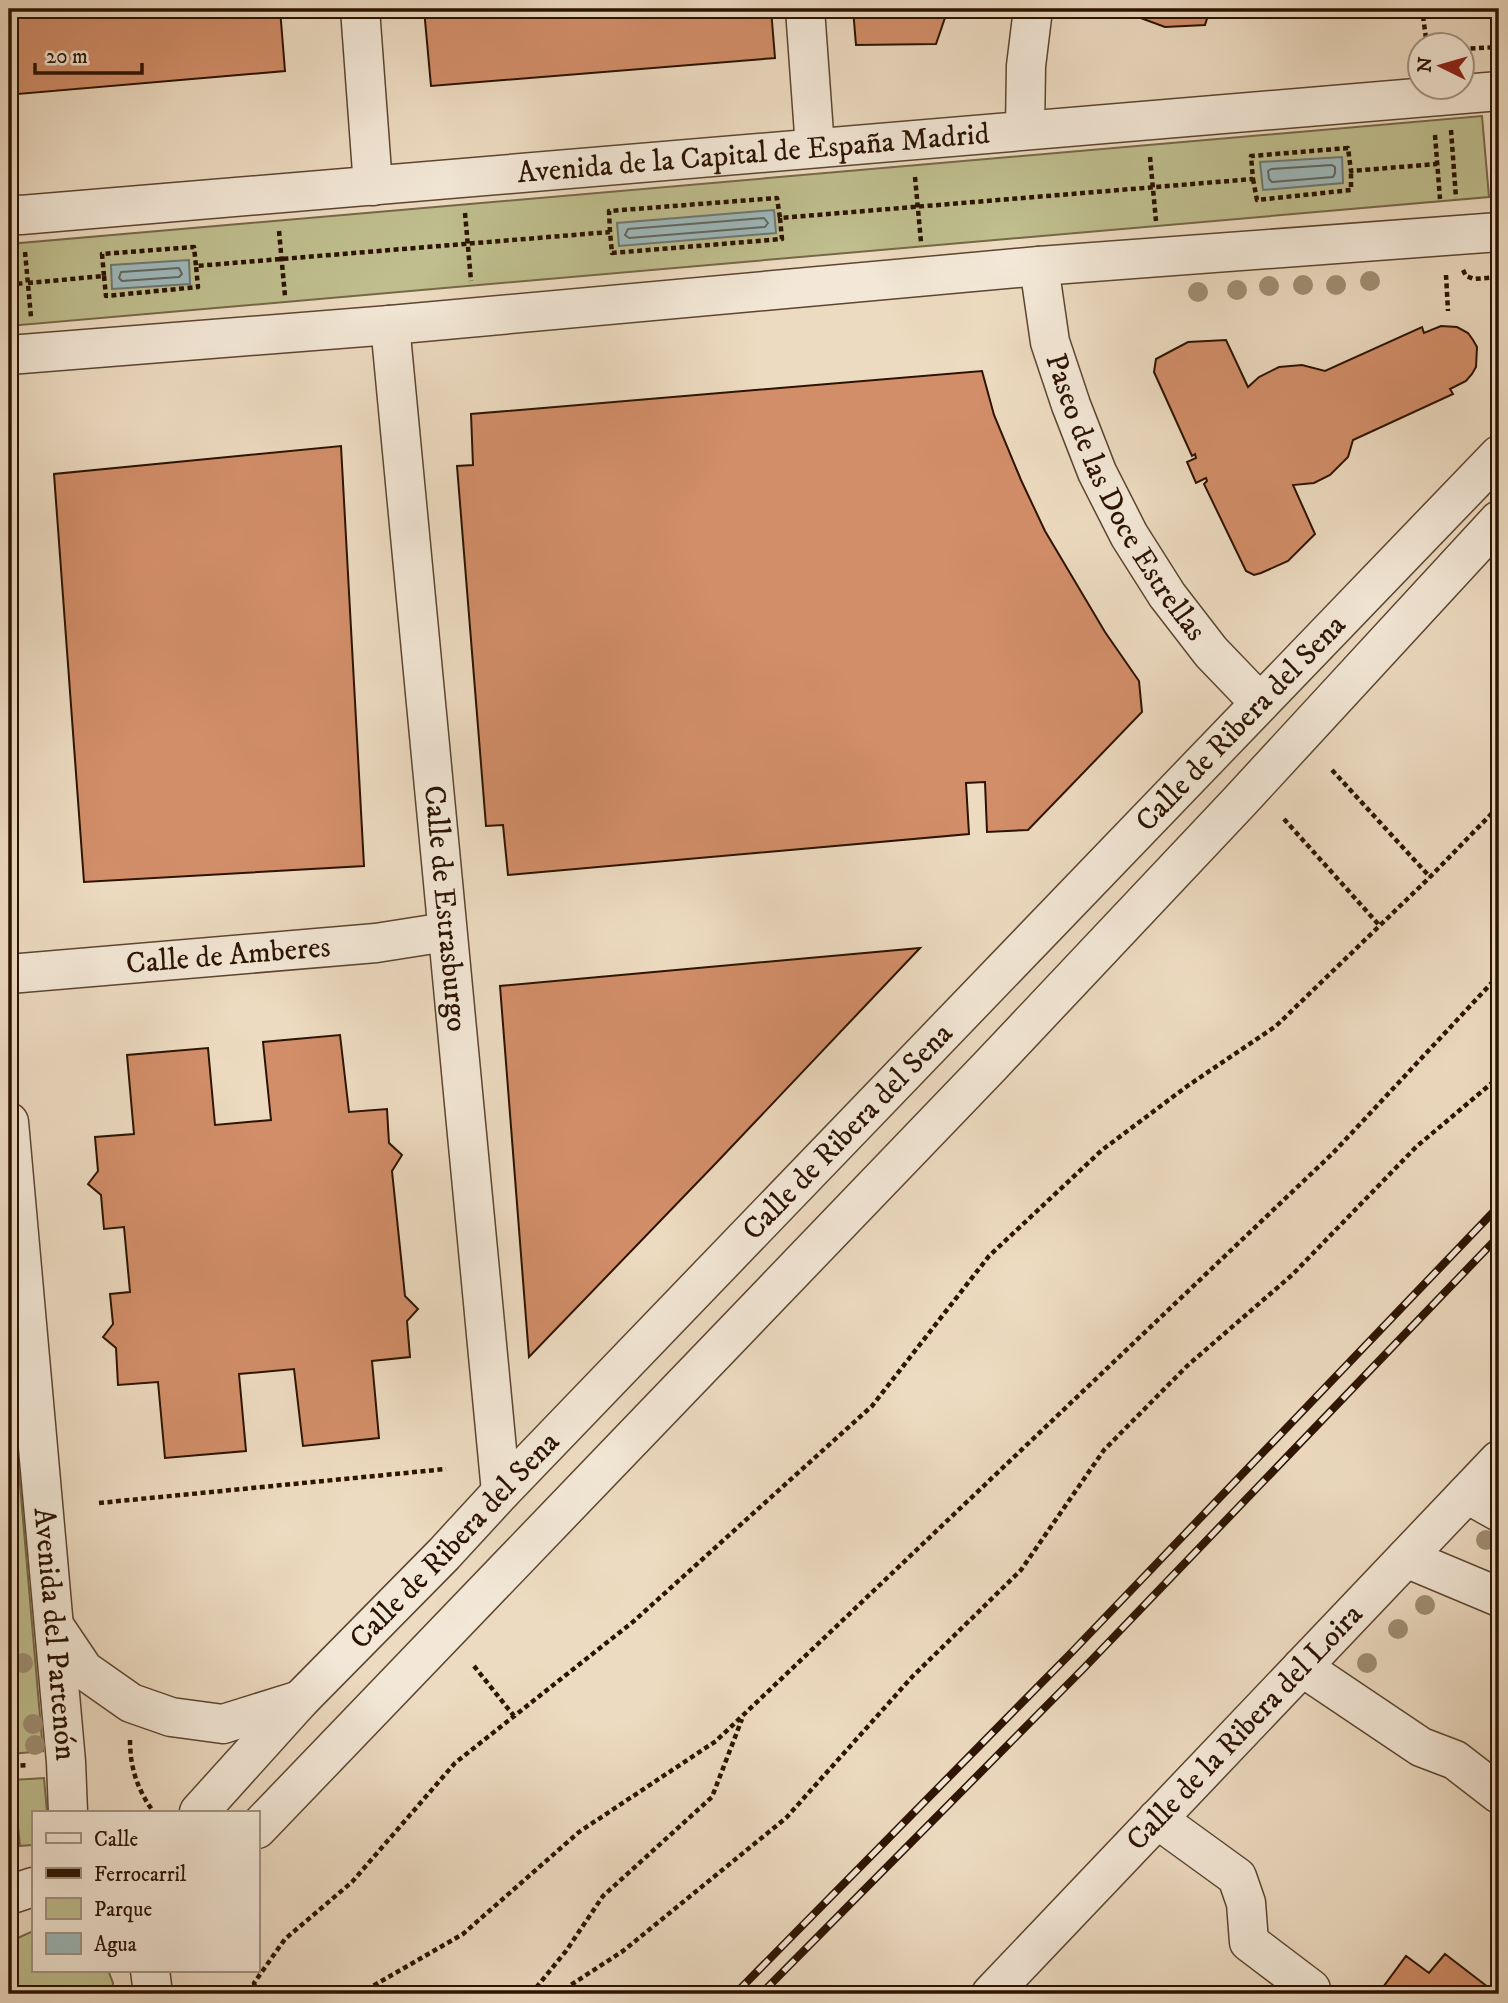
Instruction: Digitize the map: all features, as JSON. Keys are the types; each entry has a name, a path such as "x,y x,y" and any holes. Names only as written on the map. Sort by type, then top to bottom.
{"street":[{"path":"360,9 373,186"},
{"path":"805,9 815,148"},
{"path":"1025,130 1026,66 1033,9"},
{"name":"Avenida de la Capital de España Madrid","path":"1476,93 1499,91"},
{"name":"Avenida de la Capital de España Madrid","path":"17,229 21,215 1406,99"},
{"path":"9,355 390,325 1040,267 1450,220 1499,232"},
{"name":"Paseo de las Doce Estrellas","path":"1040,267 1050,342 1097,472 1129,535 1167,595 1214,655 1260,703"},
{"name":"Calle de Estrasburgo","path":"390,325 501,1492"},
{"name":"Calle de Ribera del Sena","path":"200,1811 300,1700 444,1554 1499,456"},
{"name":"Calle de Ribera del Sena","path":"259,1827 992,1063 1499,520"},
{"name":"Calle de Amberes","path":"9,974 376,943 446,932"},
{"name":"Avenida del Partenón","path":"9,1122 66,1762 68,1811"},
{"name":"Calle de la Ribera del Loira","path":"991,1994 1406,1558 1483,1503 1499,1461"},
{"path":"1406,1558 1499,1597"},
{"path":"54,1625 84,1670 131,1703 171,1717 223,1724 300,1700"},
{"path":"1302,1667 1422,1747 1454,1760 1499,1794"},
{"path":"1157,1819 1237,1877 1246,1903 1249,1942 1311,1990"},
{"path":"9,1895 32,1887"},
{"path":"151,1972 153,1994"}],"path":[{"path":"1423,16 1425,32"},
{"path":"1476,48 1499,47"},
{"path":"1448,102 1450,220"},
{"path":"1435,131 1437,164 1466,276 1474,279 1499,277"},
{"path":"1149,145 1157,226"},
{"path":"1348,148 1351,171 1351,190 1257,200 1251,156 1348,148"},
{"path":"1351,171 1437,164"},
{"path":"914,165 921,246"},
{"path":"780,218 1253,179"},
{"path":"777,198 780,218 782,239 612,253 609,211 777,198"},
{"path":"464,203 472,285"},
{"path":"278,221 285,304"},
{"path":"17,229 32,325"},
{"path":"196,266 610,232"},
{"path":"194,247 198,288 106,296 104,276 102,254 194,247"},
{"path":"1446,275 1448,310"},
{"path":"9,285 104,276"},
{"path":"1332,770 1430,877"},
{"path":"257,1994 254,1983 285,1939 352,1882 455,1763 634,1621 872,1406 989,1256 1102,1150 1186,1087 1276,1026 1499,806"},
{"path":"1284,819 1380,926"},
{"path":"359,1994 463,1934 579,1832 716,1741 1333,1153 1499,975"},
{"path":"557,1994 623,1951 786,1818 912,1677 1021,1570 1104,1450 1187,1366 1292,1275 1416,1147 1499,1077"},
{"path":"99,1503 446,1469"},
{"path":"474,1666 514,1716"},
{"path":"531,1994 566,1951 603,1896 712,1797 743,1715"},
{"path":"131,1728 130,1759 141,1794 153,1811"}],"green space":[{"path":"1482,116 1489,197 9,326 9,244"},
{"path":"9,1357 43,1751 11,1754 9,1733"},
{"path":"44,1778 47,1811 32,1811 32,1845 20,1846 13,1780"},
{"path":"32,1931 32,1972 109,1972 113,1983 112,1994 9,1994 9,1942"}],"water":[{"path":"1342,157 1343,183 1263,190 1260,162"},
{"path":"774,210 776,233 619,246 617,223"},
{"path":"189,260 190,284 112,289 111,265"}],"building":[{"path":"11,9 280,9 285,71 18,94"},
{"path":"424,9 771,9 775,58 431,86"},
{"path":"853,9 948,9 936,44 856,45"},
{"path":"1125,9 1210,9 1205,25 1165,27 1124,12"},
{"path":"1441,326 1457,327 1468,333 1473,340 1477,347 1476,367 1472,374 1466,381 1450,389 1453,394 1353,440 1348,457 1330,475 1314,483 1293,485 1315,534 1288,561 1254,575 1246,571 1204,484 1206,478 1196,483 1187,462 1196,458 1195,454 1192,456 1154,372 1156,359 1188,342 1226,340 1248,387 1259,377 1279,367 1302,365 1325,371 1422,327 1424,333"},
{"path":"982,371 994,415 1021,480 1045,531 1105,632 1139,681 1142,712 1028,830 987,832 985,782 966,783 969,834 508,875 503,825 486,826 457,466 473,465 471,414"},
{"path":"341,446 364,866 84,882 54,474"},
{"path":"920,948 718,1161 529,1357 500,986"},
{"path":"340,1035 349,1112 387,1109 389,1143 402,1155 392,1171 405,1296 418,1309 407,1321 410,1357 372,1361 379,1438 303,1446 294,1369 239,1374 246,1451 165,1458 158,1382 118,1385 116,1348 103,1337 113,1324 110,1294 130,1292 124,1227 104,1229 101,1195 88,1184 98,1171 95,1137 134,1134 127,1055 208,1048 215,1125 271,1120 263,1042"},
{"path":"1445,1954 1497,1994 1378,1994 1406,1956 1429,1973"}],"railway":[{"path":"735,1994 1071,1653 1499,1206"},
{"path":"761,1994 1084,1668 1499,1236"}]}
